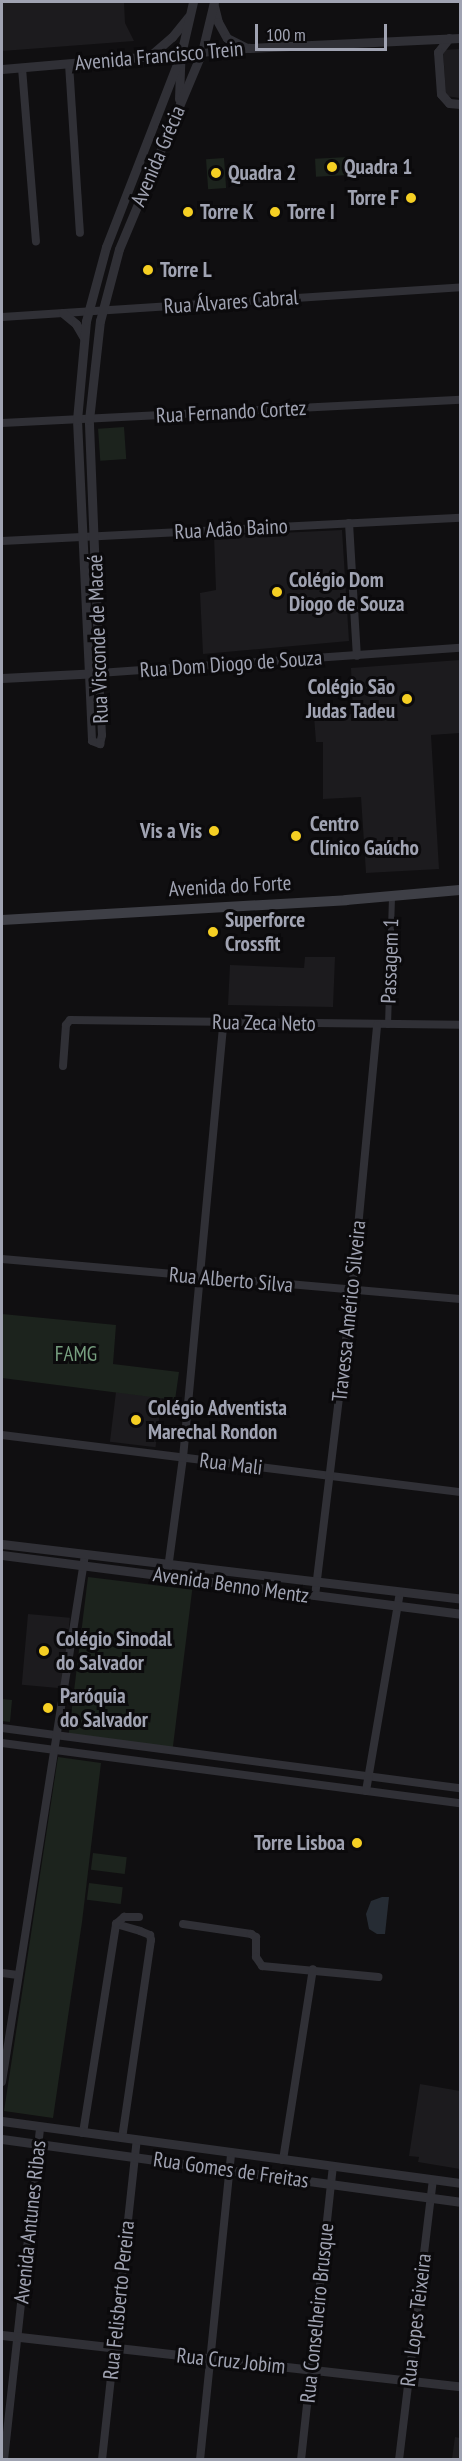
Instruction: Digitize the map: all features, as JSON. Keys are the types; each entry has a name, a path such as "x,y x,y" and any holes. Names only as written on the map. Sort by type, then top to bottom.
{"main road":[{"name":"Avenida do Forte","path":"2,920 392,897 460,890"}],"street":[{"name":"Avenida Grécia","path":"89,311 106,247 181,54 193,2"},
{"name":"Avenida Grécia","path":"102,310 119,249 202,52 214,3"},
{"path":"214,3 218,22 227,38 234,44 249,48"},
{"path":"150,56 172,37 190,14"},
{"name":"Avenida Francisco Trein","path":"2,69 249,48 460,38"},
{"path":"449,39 438,52 441,94 448,103 460,104"},
{"path":"424,40 438,52"},
{"path":"179,105 181,54"},
{"path":"69,64 80,233"},
{"path":"22,68 36,241"},
{"name":"Rua Álvares Cabral","path":"2,317 460,287"},
{"name":"Rua Visconde de Macaé","path":"89,311 84,338 77,420 92,741 100,744 102,735 89,420 102,310"},
{"path":"63,313 84,338"},
{"name":"Rua Fernando Cortez","path":"2,423 460,400"},
{"name":"Rua Adão Baino","path":"2,541 460,518"},
{"path":"349,523 357,656"},
{"name":"Rua Dom Diogo de Souza","path":"2,678 460,648"},
{"name":"Passagem 1","path":"388,1025 392,897"},
{"name":"Rua Zeca Neto","path":"63,1065 68,1021 460,1025"},
{"path":"167,1576 183,1458 223,1023"},
{"name":"Travessa Américo Silveira","path":"315,1596 332,1476 377,1025"},
{"name":"Rua Alberto Silva","path":"2,1259 460,1299"},
{"name":"Rua Mali","path":"2,1435 460,1492"},
{"name":"Avenida Benno Mentz","path":"2,1544 317,1584 460,1599"},
{"name":"Avenida Benno Mentz","path":"2,1555 460,1614"},
{"path":"2,2082 54,1735 85,1555"},
{"path":"126,1571 127,1560"},
{"path":"220,1584 221,1572"},
{"path":"366,1791 400,1593"},
{"path":"2,1728 460,1788"},
{"path":"2,1743 460,1803"},
{"path":"211,1771 213,1756"},
{"path":"428,1799 430,1785"},
{"path":"83,2133 116,1924 124,1917 139,1917"},
{"path":"116,1924 150,1935 151,1940 122,2138"},
{"path":"183,1924 251,1934 256,1937 256,1957 262,1966 313,1969 378,1977"},
{"path":"283,2160 313,1969"},
{"path":"2,1973 18,1975"},
{"name":"Rua Gomes de Freitas","path":"2,2121 460,2183"},
{"name":"Avenida Antunes Ribas","path":"4,2460 40,2127"},
{"name":"Rua Gomes de Freitas","path":"2,2139 460,2202"},
{"name":"Rua Felisberto Pereira","path":"102,2460 137,2140"},
{"path":"200,2460 231,2153"},
{"name":"Rua Conselheiro Brusque","path":"301,2460 333,2167"},
{"name":"Rua Lopes Teixeira","path":"399,2460 433,2180"},
{"name":"Rua Cruz Jobim","path":"2,2335 460,2386"}],"shaded area":[{"path":"2,2 124,2 125,23 134,41 2,51"},
{"path":"460,49 460,98 446,96 443,50"},
{"name":"Colégio Dom Diogo de Souza","path":"342,530 349,641 203,654 200,593 216,590 214,536"},
{"path":"460,660 460,733 431,735 439,869 366,873 361,797 323,799 323,742 316,742 314,716 353,714 351,668"},
{"path":"305,957 335,957 333,1007 228,1005 230,965 304,968"},
{"name":"Colégio Adventista Marechal Rondon","path":"116,1392 162,1398 156,1447 110,1442"},
{"name":"Colégio Sinodal do Salvador","path":"28,1614 70,1618 64,1688 22,1685"},
{"path":"389,1897 385,1934 377,1934 369,1929 366,1914 371,1901"},
{"path":"420,2084 460,2091 460,2169 418,2162 419,2157 409,2156"},
{"path":"455,2437 460,2438 460,2459 452,2459"}],"green space":[{"name":"Quadra 1","path":"348,157 349,175 316,177 315,159"},
{"name":"Quadra 2","path":"224,158 226,188 208,189 206,159"},
{"path":"124,427 126,459 100,461 98,429"},
{"name":"FAMG","path":"2,1314 116,1325 113,1364 179,1372 175,1400 2,1378"},
{"path":"88,1577 192,1590 173,1749 69,1736"},
{"path":"2,1699 12,1700 10,1722 2,1721"},
{"path":"58,1757 101,1763 82,1922 53,2118 4,2111"},
{"path":"93,1853 127,1857 125,1874 91,1870"},
{"path":"89,1883 123,1887 121,1904 87,1900"}],"place":[{"name":"Quadra 1","path":"332,167"},
{"name":"Quadra 2","path":"216,173"},
{"name":"Torre F","path":"411,198"},
{"name":"Torre K","path":"188,212"},
{"name":"Torre I","path":"275,212"},
{"name":"Torre L","path":"148,270"},
{"name":"Colégio Dom Diogo de Souza","path":"277,592"},
{"name":"Colégio São Judas Tadeu","path":"407,699"},
{"name":"Vis a Vis","path":"214,831"},
{"name":"Centro Clínico Gaúcho","path":"296,836"},
{"name":"Superforce Crossfit","path":"213,932"},
{"name":"Colégio Adventista Marechal Rondon","path":"136,1420"},
{"name":"Colégio Sinodal do Salvador","path":"44,1651"},
{"name":"Paróquia do Salvador","path":"48,1708"},
{"name":"Torre Lisboa","path":"357,1843"}]}
